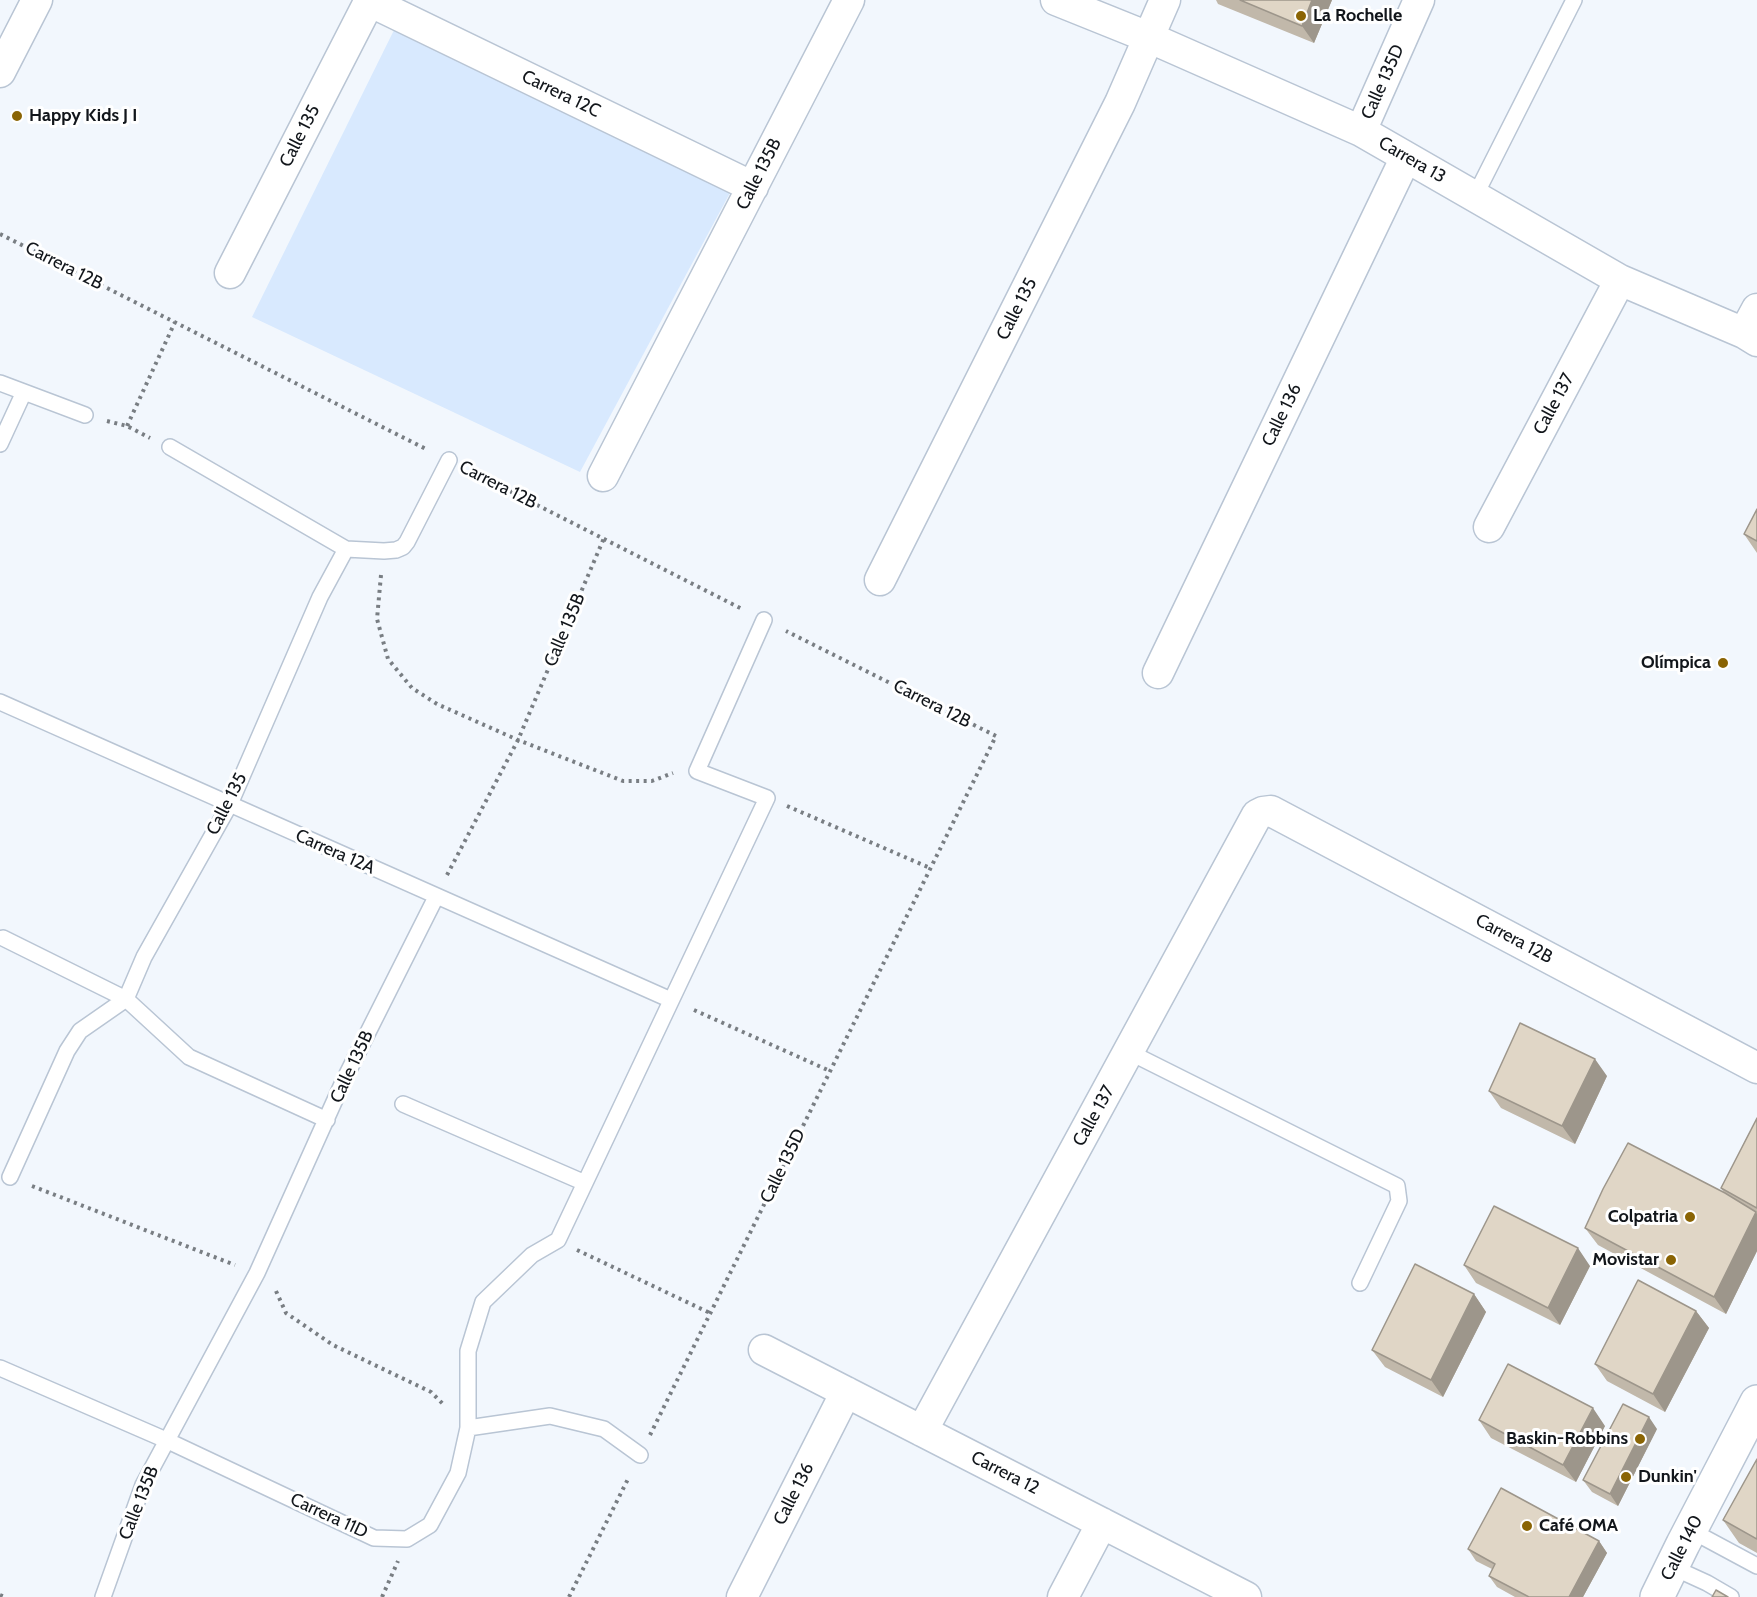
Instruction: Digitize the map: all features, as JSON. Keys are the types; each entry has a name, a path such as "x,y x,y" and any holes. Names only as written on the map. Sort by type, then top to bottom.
{"street":[{"path":"0,72 37,0"},
{"name":"Calle 135B","path":"603,476 849,0"},
{"name":"Carrera 13","path":"1056,0 1148,37 1361,132 1620,280 1752,328"},
{"name":"Calle 135","path":"880,580 1120,103 1165,0"},
{"name":"Calle 135D","path":"1361,132 1419,0"},
{"name":"Carrera 12C","path":"370,1 753,187"},
{"name":"Calle 135","path":"230,273 370,1"},
{"name":"Calle 136","path":"1158,673 1406,157"},
{"name":"Calle 137","path":"1489,527 1620,280"},
{"name":"Calle 137","path":"922,1431 1257,815 1271,811"},
{"name":"Carrera 12B","path":"1271,811 1757,1068"},
{"name":"Carrera 12","path":"764,1350 1246,1597"},
{"name":"Calle 136","path":"742,1597 846,1392"},
{"name":"Calle 140","path":"1657,1597 1757,1402"},
{"path":"1063,1597 1102,1523"}],"lane":[{"path":"1475,196 1574,0"},
{"path":"0,383 85,415"},
{"path":"0,444 24,392"},
{"path":"170,447 346,549 384,551 396,550 408,542 448,460"},
{"name":"Calle 135","path":"126,999 144,957 230,804 320,597 346,549"},
{"path":"407,1539 430,1525 458,1473 468,1428 468,1351 483,1302 532,1255 558,1240 767,798 697,771 764,620"},
{"name":"Carrera 12A","path":"0,702 671,1000"},
{"name":"Calle 135B","path":"103,1597 143,1485 257,1273 343,1082 436,897"},
{"path":"3,938 126,999 189,1057 327,1120"},
{"path":"10,1177 67,1051 80,1031 126,999"},
{"path":"1129,1052 1397,1186 1399,1201 1360,1283"},
{"path":"404,1104 585,1183"},
{"name":"Carrera 11D","path":"0,1368 166,1440 374,1538 407,1539"},
{"path":"468,1428 550,1416 604,1429 640,1455"},
{"path":"1690,1530 1757,1566"},
{"path":"1672,1567 1731,1597"}],"path":[{"name":"Carrera 12B","path":"0,234 996,736"},
{"path":"127,426 175,322"},
{"path":"85,415 127,426 170,447"},
{"name":"Calle 135B","path":"436,897 518,740 604,538"},
{"path":"384,551 376,619 388,659 412,688 420,694 437,704 518,740 623,781 652,781 677,772 697,771"},
{"name":"Calle 135D","path":"570,1597 996,736"},
{"path":"767,798 930,868"},
{"path":"671,1000 830,1071"},
{"path":"10,1177 257,1273 274,1288 286,1313 333,1345 431,1392 468,1428"},
{"path":"558,1240 710,1313"},
{"path":"382,1597 407,1539"},
{"path":"0,1594 5,1597"}],"shaded area":[{"path":"398,22 731,191 580,472 252,317"}],"building":[{"path":"1240,0 1312,0 1302,26"},
{"path":"1757,509 1757,541 1744,534"},
{"path":"1520,1023 1595,1059 1562,1126 1489,1091"},
{"path":"1757,1118 1757,1208 1721,1188"},
{"path":"1628,1143 1725,1193 1756,1212 1714,1297 1585,1228"},
{"path":"1494,1206 1578,1248 1548,1308 1464,1265"},
{"path":"1415,1264 1474,1294 1431,1380 1372,1350"},
{"path":"1638,1280 1696,1311 1653,1394 1595,1364"},
{"path":"1508,1364 1593,1408 1563,1465 1479,1420"},
{"path":"1623,1404 1649,1417 1610,1494 1583,1480"},
{"path":"1757,1459 1757,1539 1723,1520"},
{"name":"Café OMA","path":"1501,1488 1599,1541 1569,1597 1529,1597 1489,1576 1495,1564 1468,1549"},
{"path":"1716,1590 1728,1597 1712,1597"}],"place":[{"name":"La Rochelle","path":"1301,16"},
{"name":"Happy Kids J I","path":"17,116"},
{"name":"Olímpica","path":"1723,663"},
{"name":"Colpatria","path":"1690,1217"},
{"name":"Movistar","path":"1671,1260"},
{"name":"Baskin-Robbins","path":"1640,1439"},
{"name":"Dunkin'","path":"1626,1477"},
{"name":"Café OMA","path":"1527,1526"}]}
